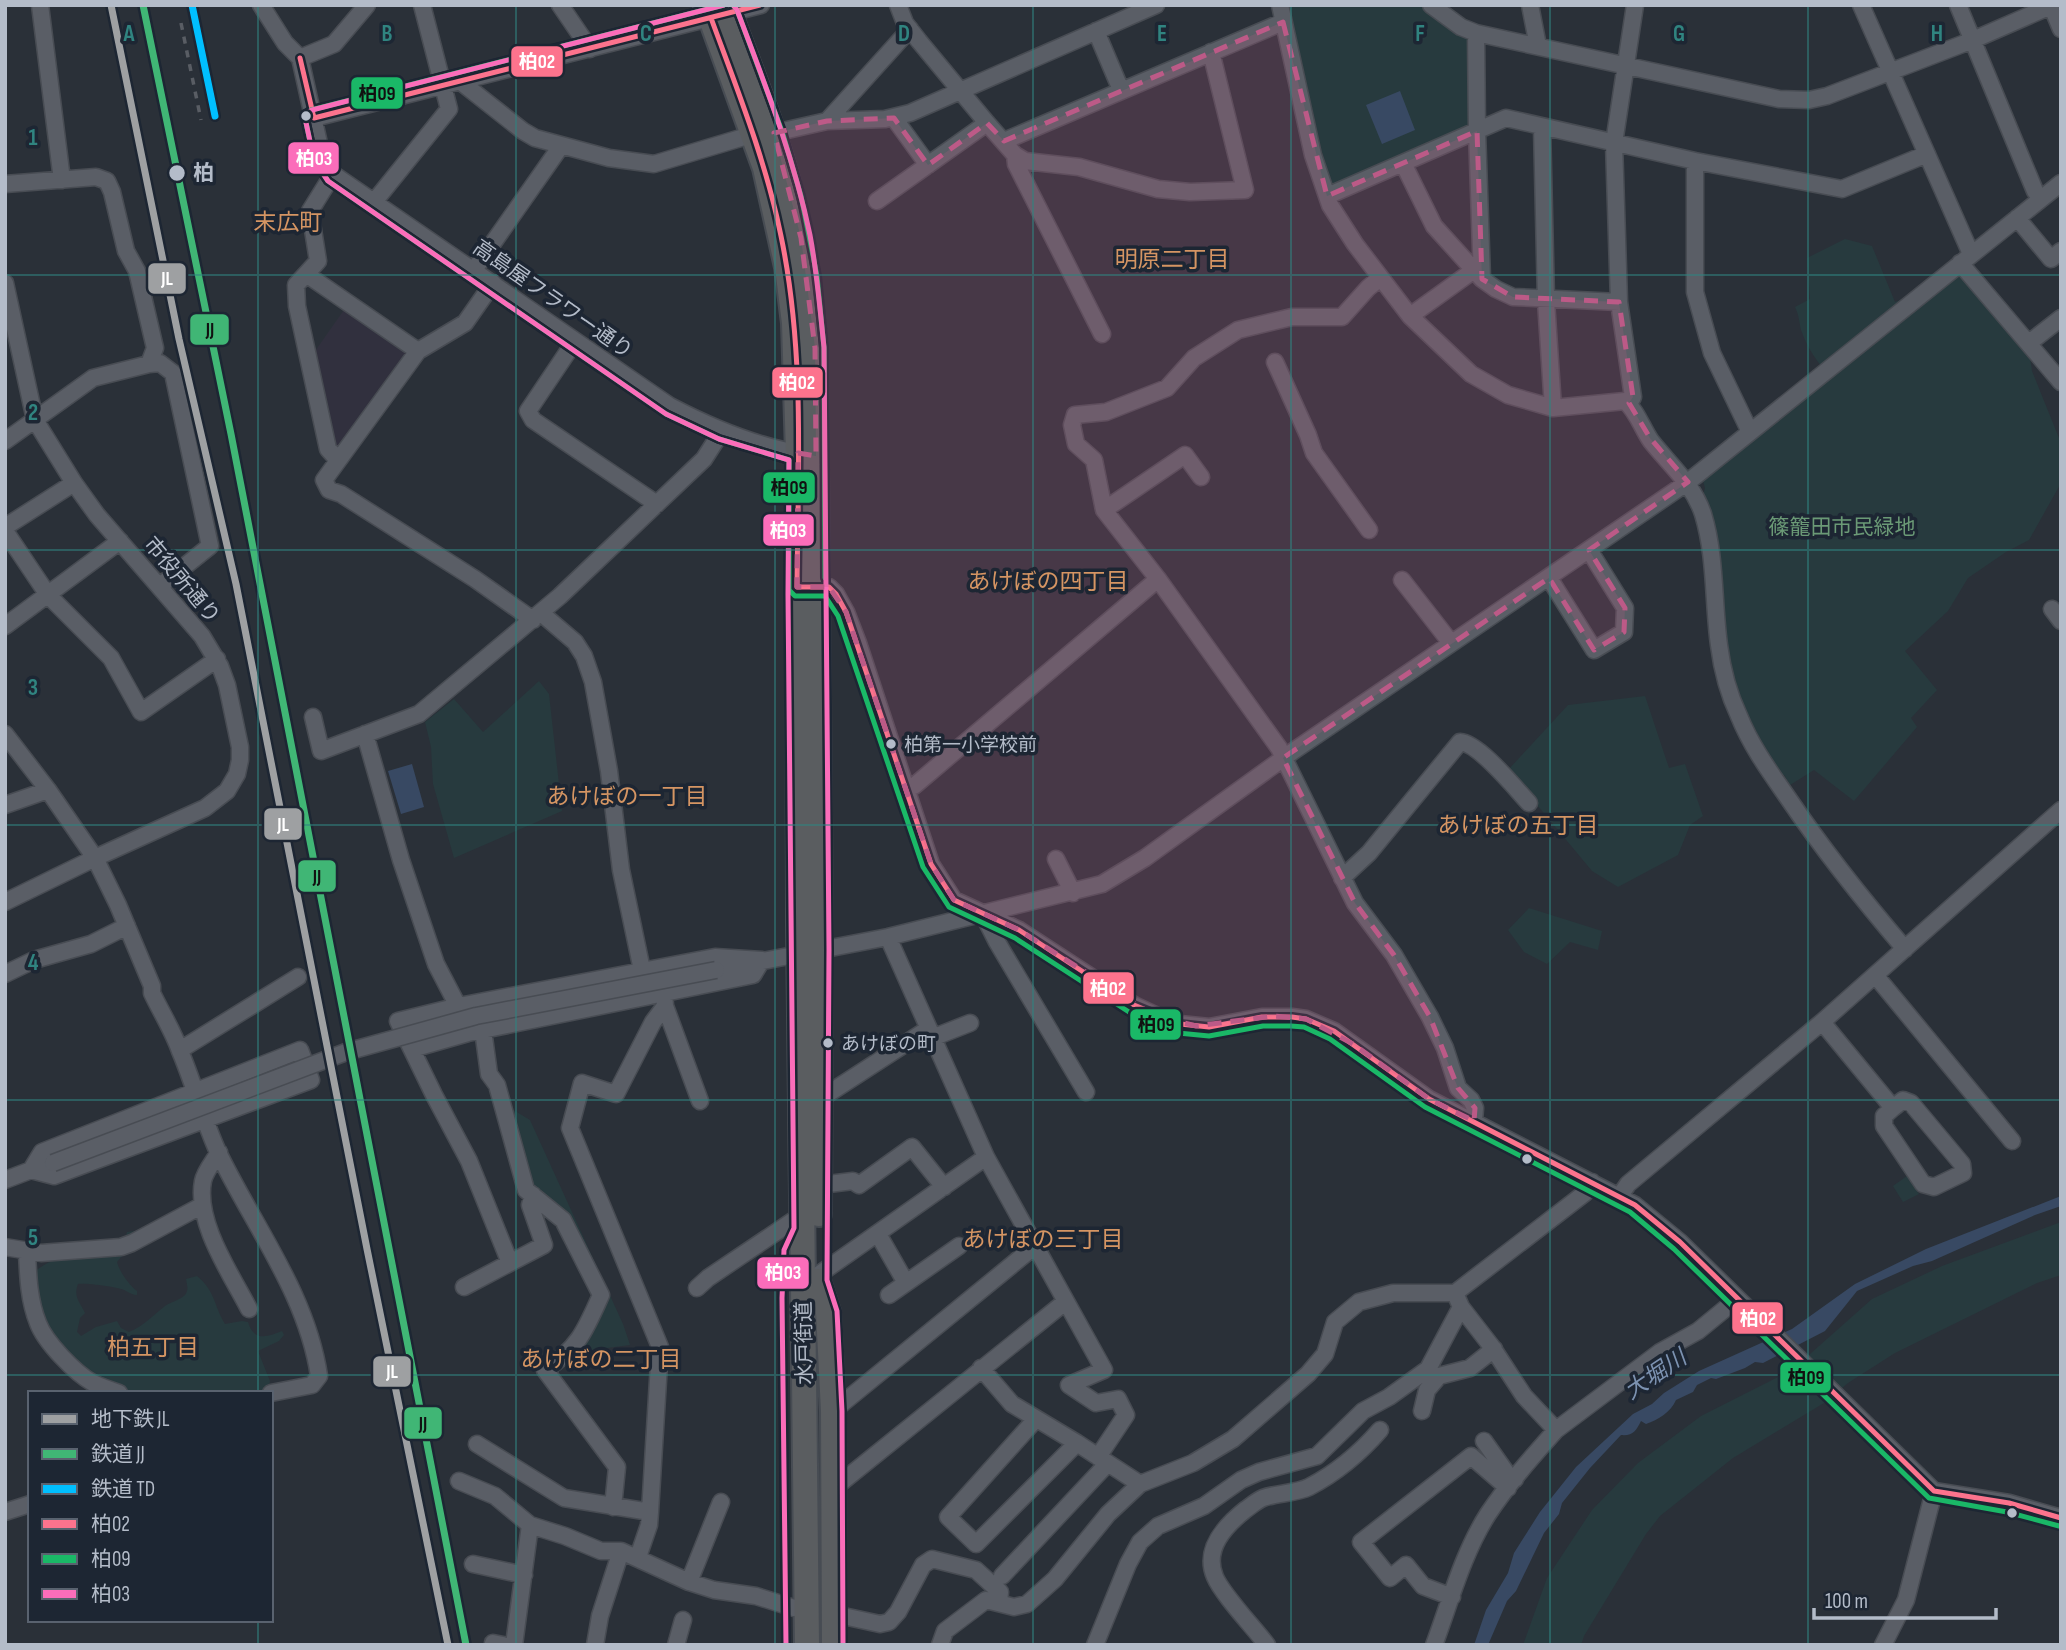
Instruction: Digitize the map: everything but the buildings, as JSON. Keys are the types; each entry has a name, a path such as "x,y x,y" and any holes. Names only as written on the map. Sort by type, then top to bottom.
{"highway":[{"name":"水戸街道","path":"718,10 764,134 787,267 807,455 810,951 803,1222 813,1559 820,1645"},
{"name":"水戸街道","path":"807,1645 813,1559 820,1185 820,1099 810,951"},
{"path":"795,1645 791,1298 793,1251 803,1222"},
{"path":"818,1278 828,1312 833,1411 834,1645"}],"street":[{"path":"40,5 62,180"},
{"path":"261,5 285,43 300,58 322,157 333,174 310,211 318,261 296,285 297,306 328,449 338,460"},
{"path":"300,58 334,44 367,5"},
{"path":"374,202 449,109 422,5"},
{"path":"560,5 590,49"},
{"path":"314,118 590,49 718,10 761,5"},
{"path":"898,5 910,29 987,123 1025,162 1079,167 1158,189 1190,192 1245,190 1211,52"},
{"path":"461,82 523,131 561,146 609,158 654,164 764,134 827,121 894,118 1156,5"},
{"path":"1431,5 1461,27 1476,33 1779,99 1809,100 1973,40 2052,6 2061,29"},
{"path":"1530,5 1538,46"},
{"path":"1629,404 1633,397 1619,302 1614,143 1635,5"},
{"path":"1861,5 1927,154 1966,259 2061,382"},
{"path":"1958,5 2035,191 2041,199"},
{"path":"1004,141 1211,52 1281,13 1313,155 1327,197 1336,215 1410,316 1453,358 1491,387 1530,403 1553,408 1618,401 1629,404 1650,439 1688,482 1703,513 1715,584 1718,645 1738,716 1752,744 1816,840 1905,949"},
{"path":"827,121 910,29"},
{"path":"1096,31 1122,90"},
{"path":"1476,33 1478,274"},
{"path":"894,118 928,165"},
{"path":"1327,197 1506,118 1695,161 1842,189 1927,154"},
{"path":"877,201 987,123"},
{"path":"1542,127 1546,300 1553,408"},
{"path":"474,270 561,146"},
{"path":"1016,155 1016,164 1102,334"},
{"path":"1695,161 1695,292 1712,353 1750,432"},
{"path":"1403,163 1434,226 1478,274 1513,297 1619,302"},
{"name":"高島屋フラワー通り","path":"333,174 670,406 722,431 807,455"},
{"path":"5,184 96,177 107,181 126,251 137,271 155,348 154,357 149,364"},
{"path":"5,1180 275,1077 394,1038 476,1016 888,937 1102,884 1145,858 1284,758 1688,482 1881,330 2061,183"},
{"path":"2017,218 2050,259 2061,251"},
{"path":"306,274 418,351"},
{"path":"1410,316 1478,274"},
{"path":"1380,278 1342,317 1292,317 1238,330 1194,358 1167,388 1106,412 1075,415 1072,425 1076,444 1094,460 1104,510 1158,579 1279,748 1354,903 1394,955 1430,1017 1445,1048 1458,1088 1471,1100 1475,1108 1474,1121"},
{"name":"市役所通り","path":"5,283 10,328 35,420 97,516 202,636 217,659 227,685 240,747 240,760 228,791 205,808 5,902"},
{"path":"493,283 465,323 418,351 324,480 329,490 341,494 419,542 575,642 584,656 593,682 609,771 621,870 642,970"},
{"path":"2029,343 2061,318"},
{"path":"575,341 528,411 533,420 657,504"},
{"path":"1275,362 1314,453 1369,530"},
{"path":"5,441 93,378 160,363 173,373 210,546 160,586"},
{"path":"313,717 316,754 419,714 537,617 705,459 722,431"},
{"path":"1104,510 1185,455 1201,477"},
{"path":"74,483 5,529 48,595 111,658 141,712 217,659"},
{"path":"5,626 120,541"},
{"path":"1549,578 1594,650 1624,632 1625,608 1589,550"},
{"path":"906,787 914,786 1158,579"},
{"path":"1402,580 1451,643"},
{"path":"806,587 829,587 846,612 932,864 954,900 1019,930 1134,1005 1166,1020 1209,1027 1274,1016 1306,1019 1322,1025 1353,1044 1429,1100 1592,1182 1659,1224 1934,1491 2009,1503 2061,1518"},
{"path":"5,734 95,858 127,926 152,986 152,993 180,1050 204,1119 219,1152 294,1295 319,1376 312,1385 273,1393"},
{"path":"365,734 401,860 436,964 475,1032 489,1074 497,1085 526,1190 563,1220 601,1295 582,1335 567,1355 545,1370 617,1467 613,1507"},
{"path":"1342,878 1369,853 1460,743 1467,743 1480,753 1529,803"},
{"path":"5,805 48,790"},
{"path":"1619,1197 1628,1184 1822,1022 2061,810"},
{"path":"1056,859 1073,893"},
{"path":"983,914 1086,1092"},
{"path":"5,974 34,960 91,944 127,926"},
{"path":"888,937 986,1157 1104,1370 1069,1385 1096,1403 1118,1399 1126,1415 1103,1460 1002,1576"},
{"path":"510,1263 469,1161 398,1021 459,1006 715,957 762,960"},
{"path":"412,1049 475,1032 664,999 753,975 762,960"},
{"path":"1875,975 2012,1141"},
{"path":"180,1050 298,977"},
{"path":"664,999 699,1101"},
{"path":"638,1557 649,1525 660,1347 570,1128 582,1083 616,1094 664,999"},
{"path":"1822,1022 1892,1108"},
{"path":"820,1099 930,1034 970,1023"},
{"path":"300,1050 311,1080 54,1176 31,1170 42,1152 300,1050"},
{"path":"1903,1100 1911,1104 1962,1164 1963,1173 1934,1188 1923,1184 1884,1126 1884,1116 1892,1108 1903,1100"},
{"path":"820,1185 853,1181 859,1185 912,1147 944,1187"},
{"path":"219,1152 203,1178 201,1206 215,1242 249,1310"},
{"path":"818,1278 986,1157"},
{"path":"1095,1645 1128,1564 1140,1542 1158,1526 1204,1506 1241,1480 1259,1472 1317,1456 1363,1411 1389,1397 1427,1369 1458,1300 1585,1193 1592,1182"},
{"path":"464,1287 544,1245 530,1205 533,1195"},
{"path":"5,1247 27,1252 64,1252 121,1247 132,1244 201,1206"},
{"path":"697,1288 708,1278 803,1222"},
{"path":"878,1234 906,1283"},
{"path":"889,1296 959,1246"},
{"path":"833,1411 1035,1246"},
{"path":"27,1252 28,1276 38,1325 50,1343 91,1382 113,1391"},
{"path":"940,1645 945,1631 986,1600 1014,1606 1027,1604 1055,1579 1108,1514 1140,1485 1193,1464 1233,1439 1308,1374 1325,1354 1335,1322 1359,1302 1393,1293 1458,1300 1524,1396 1556,1430"},
{"path":"1434,1645 1465,1564 1488,1516 1556,1430 1660,1352 1698,1331 1737,1299"},
{"path":"833,1489 1065,1302"},
{"path":"1422,1412 1427,1390 1439,1376 1469,1368 1494,1349"},
{"path":"981,1368 1012,1405 1077,1443 1140,1485"},
{"path":"1036,1419 948,1517 976,1544 1077,1443"},
{"path":"1268,1645 1215,1578 1211,1559 1216,1543 1223,1530 1260,1499 1306,1488 1336,1471 1380,1430"},
{"path":"1484,1441 1512,1484"},
{"path":"477,1444 564,1498 650,1512"},
{"path":"1452,1597 1423,1586 1406,1565 1390,1578 1361,1542 1471,1456 1512,1484"},
{"path":"459,1481 495,1496 530,1525 565,1536 601,1552 621,1551 689,1582 714,1590 756,1596 794,1608"},
{"path":"1883,1645 1906,1600 1934,1491"},
{"path":"689,1582 721,1502"},
{"path":"5,1512 28,1505"},
{"path":"514,1645 530,1525"},
{"path":"595,1645 607,1591 621,1551"},
{"path":"834,1614 880,1624 889,1622 898,1612 923,1565 932,1559 976,1570 1000,1592 999,1603"},
{"path":"473,1564 524,1574"},
{"path":"676,1645 683,1620"}],"highlighted area":[{"path":"1283,22 1327,196 1477,131 1482,279 1513,297 1619,302 1633,397 1629,403 1650,438 1688,482 1589,550 1625,608 1624,632 1594,650 1549,578 1283,758 1355,903 1394,955 1430,1017 1458,1088 1475,1108 1474,1121 1429,1099 1353,1044 1306,1019 1274,1016 1196,1026 1153,1015 1019,930 954,900 946,890 931,864 846,612 829,587 797,587 798,453 816,456 815,348 801,238 774,133 827,121 894,118 928,165 987,123 1004,141"}],"shaded area":[{"path":"346,307 412,351 339,452 334,451 313,354"}],"green space":[{"path":"1422,5 1440,23 1469,38 1473,126 1337,187 1333,185 1322,152 1289,6"},
{"name":"篠籠田市民緑地","path":"1845,239 1872,246 1895,302 1963,275 2029,350 2032,371 2061,443 2061,483 2029,540 1968,578 1948,611 1905,651 1937,690 1911,718 1917,727 1854,801 1814,770 1790,785 1784,775 1779,776 1742,704 1722,641 1723,582 1702,499 1705,488 1703,481 1830,375 1806,342 1795,307 1810,299 1807,258"},
{"path":"539,681 549,694 562,811 454,858 433,784 431,747 425,722 454,699 483,732"},
{"path":"1645,696 1669,768 1685,764 1703,816 1690,825 1678,855 1618,887 1592,871 1508,770 1568,705"},
{"path":"1529,908 1602,931 1598,950 1570,942 1547,964 1524,952 1508,930"},
{"path":"510,1108 530,1120 623,1324 630,1345 577,1352 607,1299 531,1186"},
{"path":"1907,1176 1919,1194 1903,1202 1893,1186"},
{"path":"2061,1222 2061,1275 2037,1283 1895,1353 1848,1383 1824,1403 1733,1458 1660,1516 1646,1534 1581,1645 1523,1645 1547,1578 1592,1510 1638,1463 1701,1416 1792,1370 1872,1299 1942,1266"},
{"path":"127,1232 141,1233 117,1262 137,1295 110,1287 78,1284 77,1296 85,1313 80,1318 77,1332 81,1336 96,1327 117,1321 121,1328 129,1332 134,1330 165,1306 185,1295 186,1279 197,1276 211,1293 225,1324 248,1322 254,1333 262,1336 282,1331 284,1335 279,1341 258,1351 270,1381 268,1390 124,1391 92,1374 58,1344 44,1322 33,1273 65,1255 125,1240"}],"water":[{"path":"1400,91 1415,130 1382,144 1366,105"},
{"path":"412,764 424,807 401,814 388,771"},
{"path":"2061,1196 2061,1206 1857,1291 1825,1331 1763,1363 1755,1362 1697,1385 1693,1392 1676,1400 1659,1418 1646,1424 1641,1421 1634,1432 1621,1435 1562,1503 1559,1514 1544,1533 1516,1591 1507,1601 1488,1645 1474,1645 1486,1610 1508,1573 1514,1553 1540,1512 1576,1467 1633,1414 1699,1371 1792,1329 1855,1284 1926,1249"}],"railway":[{"path":"181,23 201,120"}],"metro line":[{"name":"JL","path":"111,5 179,339 236,584 448,1645"}],"rail line":[{"name":"JJ","path":"143,5 231,434 466,1645"},
{"name":"TD","path":"192,5 215,116"}],"transit line":[{"name":"柏09","path":"724,5 311,110 305,118 314,160 328,181 666,414 719,439 789,460 789,590 795,596 825,596 838,616 923,867 949,907 1015,938 1129,1012 1163,1028 1178,1033 1209,1036 1263,1026 1291,1026 1304,1027 1330,1039 1425,1107 1630,1212 1674,1249 1929,1498 2007,1512 2059,1526"},
{"name":"柏03","path":"724,5 312,110 305,118 314,160 328,181 666,414 719,439 789,460 794,1228 784,1250 782,1298 786,1645"},
{"name":"柏09","path":"733,5 782,131 801,196 817,276 824,348 825,578"},
{"name":"柏03","path":"733,5 778,121 796,178 815,263 824,347 829,950 827,1280 837,1311 842,1411 843,1645"},
{"name":"柏02","path":"314,118 760,5"},
{"name":"柏02","path":"711,18 767,180 789,279 797,367 797,587 829,587 846,612 931,864 954,900 1019,930 1134,1005 1180,1024 1209,1027 1262,1017 1292,1017 1306,1019 1334,1031 1429,1099 1635,1205 1680,1242 1934,1491 2009,1503 2061,1518"},
{"name":"柏02","path":"300,58 314,118"}],"place":[{"name":"柏","path":"177,173"},
{"name":"柏第一小学校前","path":"891,744"},
{"name":"あけぼの町","path":"828,1043"}],"district":[{"name":"末広町","path":"288,222"},
{"name":"明原二丁目","path":"1172,259"},
{"name":"あけぼの四丁目","path":"1048,581"},
{"name":"あけぼの一丁目","path":"627,796"},
{"name":"あけぼの五丁目","path":"1518,825"},
{"name":"あけぼの三丁目","path":"1043,1239"},
{"name":"柏五丁目","path":"153,1347"},
{"name":"あけぼの二丁目","path":"601,1359"}],"water label":[{"name":"大堀川","path":"1655,1374"}]}
